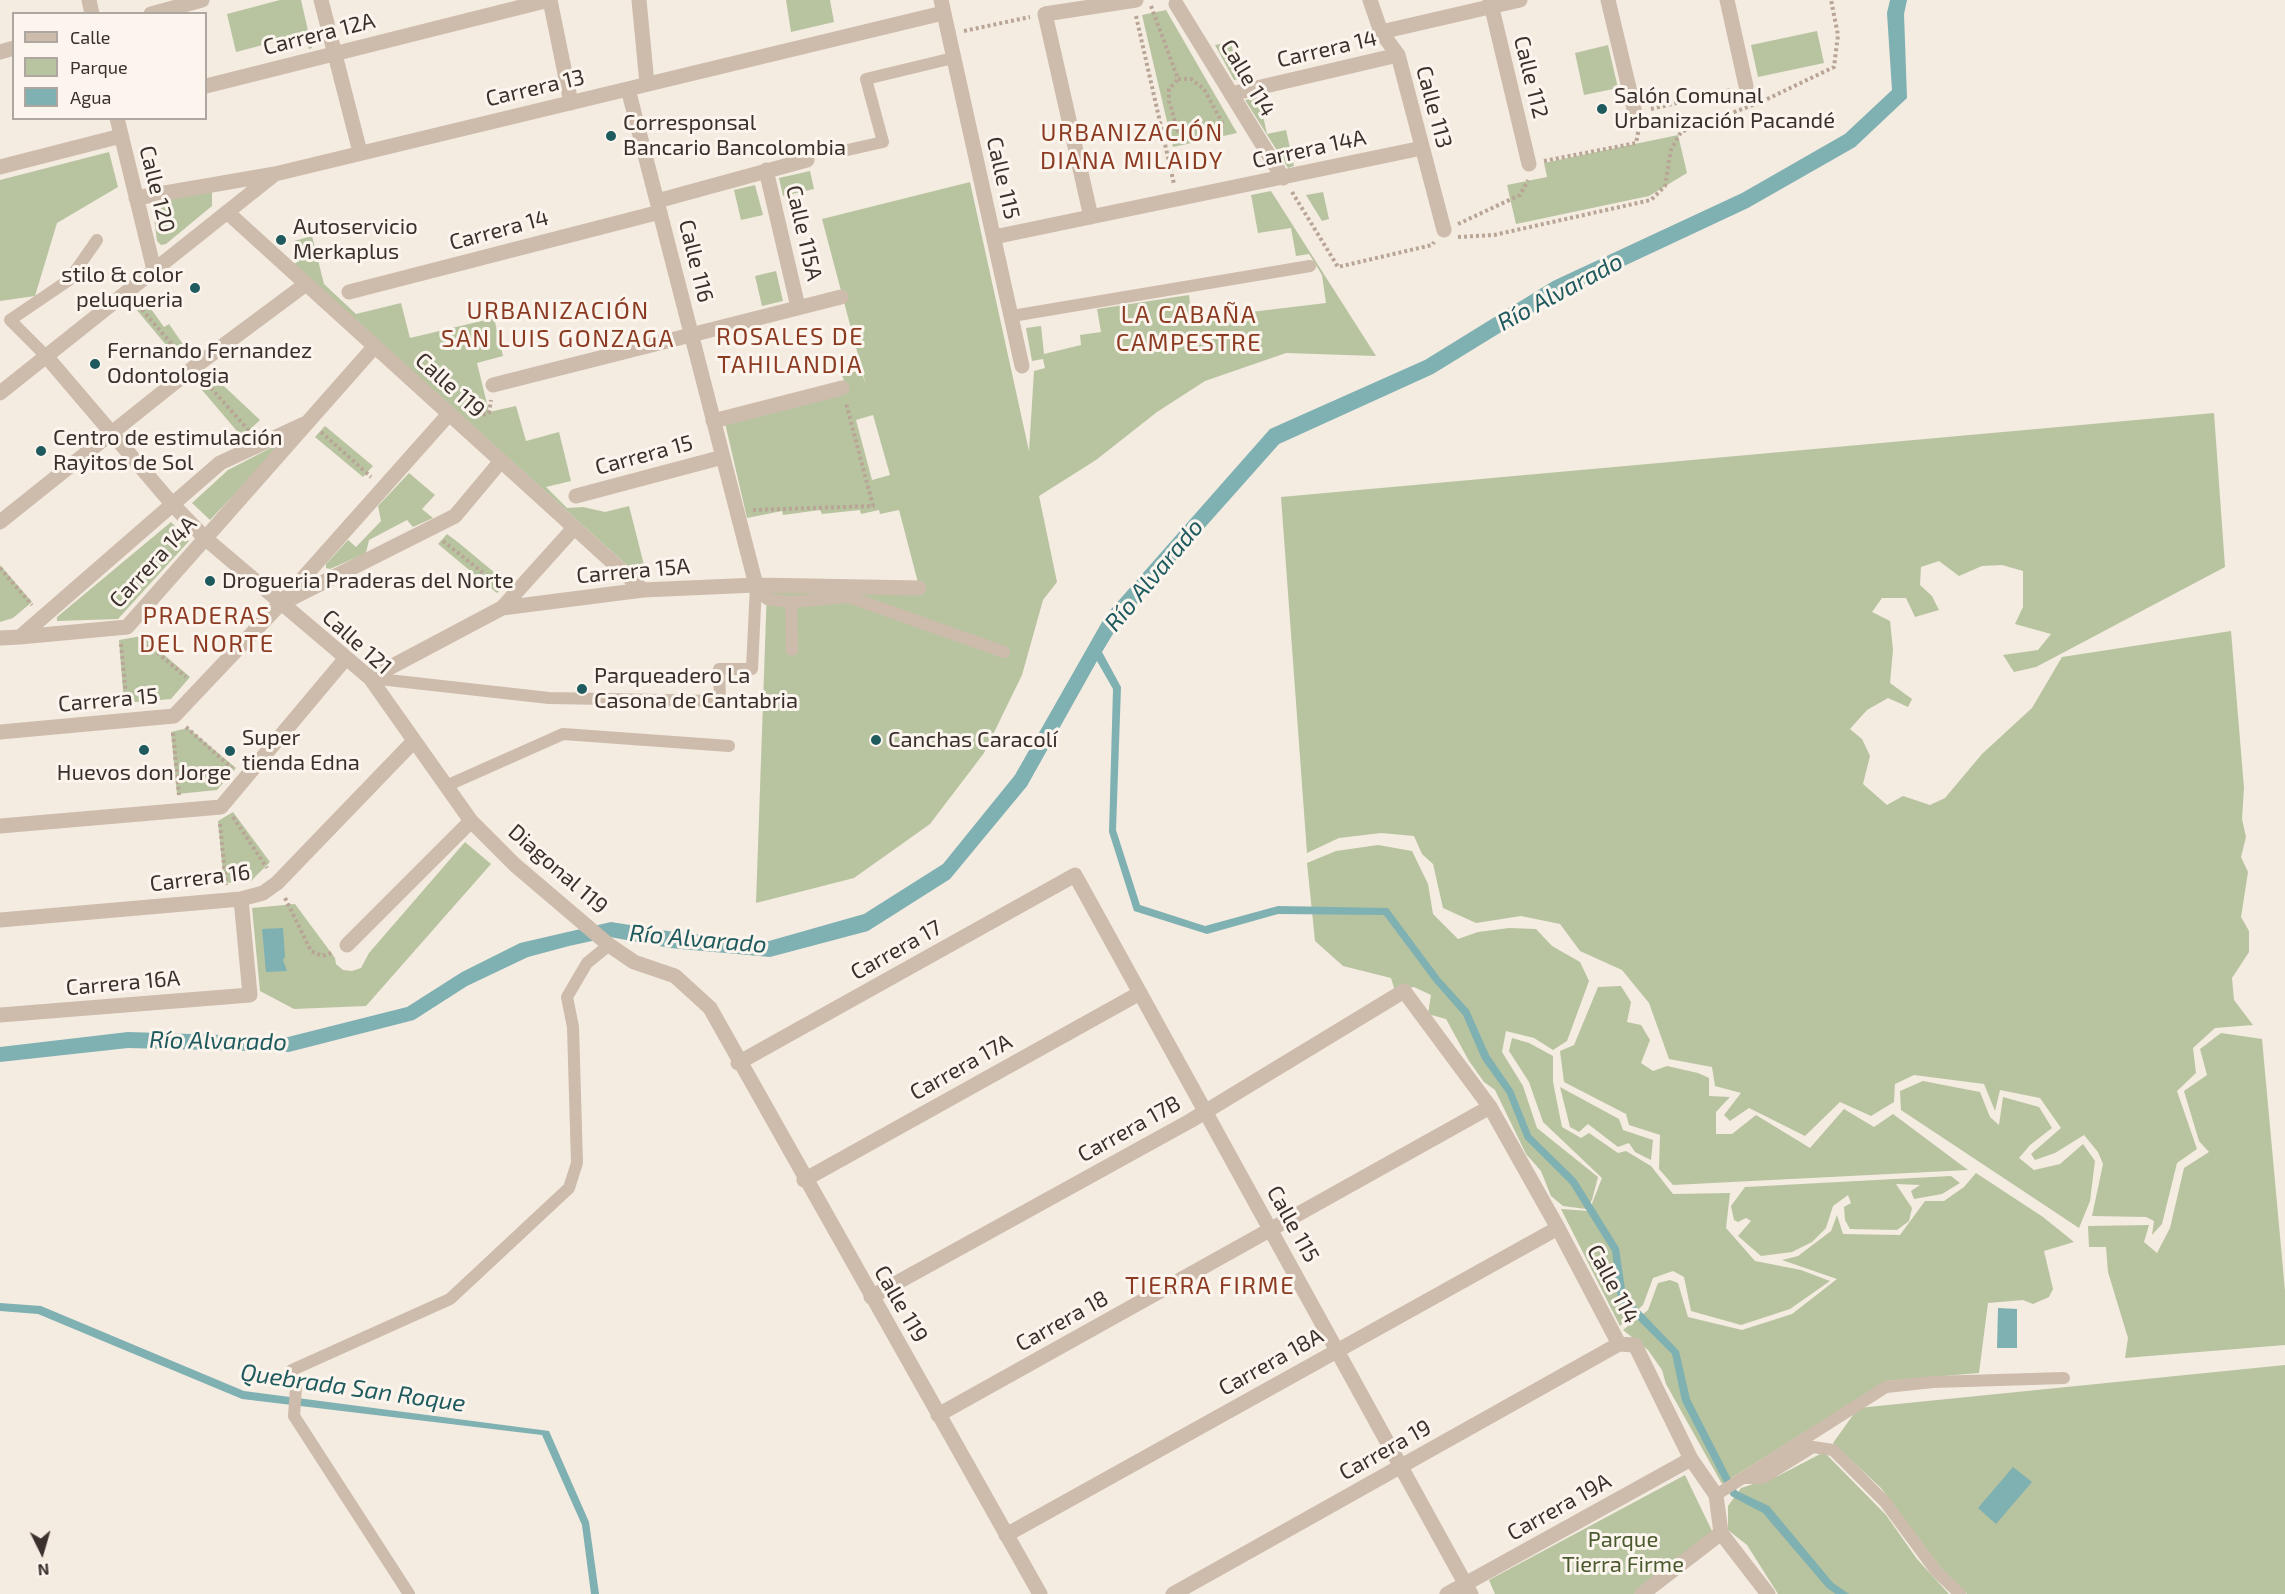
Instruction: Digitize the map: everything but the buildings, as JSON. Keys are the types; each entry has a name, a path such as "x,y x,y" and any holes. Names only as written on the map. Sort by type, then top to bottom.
{"street":[{"path":"158,12 202,0"},
{"path":"321,0 360,152"},
{"path":"549,0 571,103"},
{"name":"Carrera 12A","path":"207,86 549,0"},
{"path":"639,0 647,84"},
{"path":"1090,217 1046,14 1134,0"},
{"path":"1173,2 1192,0"},
{"name":"Calle 113","path":"1371,0 1381,32 1398,55 1444,230"},
{"name":"Carrera 14","path":"1381,32 1490,3 1520,0"},
{"path":"1608,0 1635,113"},
{"path":"1727,0 1746,86"},
{"name":"Calle 114","path":"1173,2 1283,178"},
{"name":"Calle 112","path":"1490,3 1529,164"},
{"name":"Carrera 13","path":"136,198 275,174 628,89 942,7"},
{"name":"Calle 115","path":"942,7 1022,366"},
{"name":"Carrera 14","path":"1231,94 1398,55"},
{"name":"Calle 116","path":"628,89 756,585"},
{"name":"Calle 120","path":"117,120 154,270"},
{"path":"0,167 121,136"},
{"name":"Carrera 14A","path":"994,237 1422,148"},
{"name":"Carrera 14","path":"349,292 659,206 766,170 807,160"},
{"name":"Calle 115A","path":"766,170 798,307"},
{"path":"0,393 275,174"},
{"name":"Calle 119","path":"228,212 642,590"},
{"path":"0,522 193,368 306,284"},
{"path":"493,385 841,297"},
{"name":"Carrera 14A","path":"0,639 123,628 206,539 375,346"},
{"name":"Calle 121","path":"46,356 173,505 206,539 370,678 471,821"},
{"name":"Carrera 15","path":"713,421 842,388"},
{"name":"Carrera 15","path":"0,732 173,717 280,604 383,487 452,417"},
{"name":"Carrera 14A","path":"20,637 220,463 309,422"},
{"name":"Carrera 15","path":"576,496 723,457"},
{"name":"Carrera 15","path":"280,604 455,516 501,461"},
{"path":"502,608 574,528"},
{"name":"Carrera 15A","path":"370,678 502,608 642,590 756,585 918,588"},
{"path":"0,826 221,806 346,658"},
{"name":"Carrera 16","path":"0,920 234,900 262,893 278,883 414,741"},
{"path":"347,945 471,821"},
{"name":"Diagonal 119","path":"471,821 515,865 607,943 634,962 675,976 710,1008 724,1036"},
{"name":"Calle 115","path":"1075,875 1468,1589"},
{"name":"Carrera 17","path":"738,1063 1075,875"},
{"name":"Carrera 16A","path":"0,1015 250,995 234,900"},
{"name":"Calle 114","path":"1404,992 1490,1107 1558,1228 1619,1344 1635,1345 1691,1460 1716,1495 1721,1533"},
{"name":"Carrera 17B","path":"871,1297 1205,1111 1404,992"},
{"name":"Carrera 17A","path":"804,1180 1140,993"},
{"name":"Calle 119","path":"724,1036 1040,1594"},
{"name":"Carrera 18","path":"938,1415 1490,1107"},
{"name":"Carrera 18A","path":"1006,1535 1558,1228"},
{"name":"Carrera 19","path":"1173,1594 1619,1344"},
{"name":"Carrera 19A","path":"1447,1594 1468,1589 1691,1460"},
{"path":"1642,1594 1721,1533 1768,1594"}],"lane":[{"path":"843,151 883,142 866,79 953,58"},
{"path":"46,356 10,320 69,280 97,240"},
{"path":"1012,316 1310,266"},
{"path":"756,585 767,599 791,602 849,597 1004,652"},
{"path":"370,678 549,698 720,701 719,669 752,669 756,585"},
{"path":"791,602 792,650"},
{"path":"446,786 563,734 729,746"},
{"path":"409,1594 294,1416 296,1387 292,1370 450,1299 569,1188 577,1163 573,1027 567,997 587,963 607,943"},
{"path":"1716,1495 1789,1446 1886,1387 1933,1382 2064,1378"},
{"path":"1743,1478 1763,1478 1813,1447 1833,1450 1885,1502 1936,1571 1960,1594"}],"path":[{"path":"1134,0 1178,200"},
{"path":"1149,0 1178,79"},
{"path":"1444,230 1461,238 1494,235 1651,200 1665,186 1671,150 1681,132 1761,102 1834,68 1838,35 1831,0"},
{"path":"948,35 1046,14"},
{"path":"1178,79 1191,79 1204,89 1224,126 1179,135 1169,101 1169,89 1178,79"},
{"path":"1283,178 1338,267 1432,245 1444,230 1520,195 1531,175 1529,164 1636,143 1640,131 1635,113 1746,86"},
{"path":"126,292 261,444"},
{"path":"452,417 489,412 493,385"},
{"path":"737,510 873,506 842,388"},
{"path":"309,422 383,487"},
{"path":"429,530 513,596"},
{"path":"0,568 42,617"},
{"path":"123,628 200,689"},
{"path":"123,628 129,721"},
{"path":"173,717 244,779"},
{"path":"173,717 180,810"},
{"path":"221,806 278,883 311,951 322,956 347,945"},
{"path":"221,806 234,900"}],"green space":[{"path":"280,0 301,0 312,48 309,49 305,34 236,52 227,14"},
{"path":"786,0 830,0 834,22 791,32"},
{"path":"1166,10 1237,133 1173,147 1142,15"},
{"path":"1817,31 1824,63 1758,77 1751,45"},
{"path":"1231,42 1239,79 1234,80 1215,45"},
{"path":"1608,45 1618,88 1584,95 1575,53"},
{"path":"1259,97 1267,134 1286,130 1294,166 1288,168 1245,100"},
{"path":"1678,135 1687,173 1649,196 1516,224 1507,185 1547,177 1544,163"},
{"path":"109,152 118,187 57,223 35,296 0,301 0,180"},
{"path":"810,171 814,189 783,196 779,178"},
{"path":"970,182 1029,451 1034,371 1045,368 1043,359 1032,361 1026,328 1041,326 1044,354 1081,345 1080,335 1101,332 1097,309 1189,295 1192,319 1326,303 1322,275 1309,254 1296,256 1291,228 1258,233 1251,195 1271,191 1376,356 1286,353 1205,381 1157,412 1096,460 1039,496 1057,582 1043,600 1022,675 984,753 930,824 854,878 756,903 767,588 921,594 899,510 880,514 879,510 861,514 860,510 822,514 820,510 783,515 782,511 747,518 725,423 847,391 842,375 861,370 866,385 822,219","holes":["873,415 890,475 872,480 856,420"]},
{"path":"755,185 763,215 741,220 734,190"},
{"path":"212,192 212,206 166,244 161,245 157,241 152,201"},
{"path":"1323,192 1329,219 1322,221 1306,195"},
{"path":"312,236 324,284 356,314 401,303 410,338 494,318 503,356 477,363 489,412 516,406 526,441 559,432 571,481 546,487 567,508 583,507 605,512 629,506 644,565 640,577 294,264 299,261 294,241"},
{"path":"776,271 783,301 762,306 755,276"},
{"path":"146,302 164,327 169,324 187,350 176,357 136,309"},
{"path":"209,372 260,420 242,437 196,383"},
{"path":"2214,413 2225,567 2036,667 2014,672 2003,655 2038,650 2051,634 2015,624 2023,607 2023,571 2002,565 1982,566 1959,576 1939,561 1921,567 1920,585 1932,596 1939,610 1915,617 1906,598 1882,598 1872,612 1890,621 1893,650 1890,683 1912,699 1908,707 1888,698 1867,710 1850,729 1862,739 1870,756 1863,784 1887,805 1903,796 1930,805 1945,798 1982,754 2032,708 2062,657 2231,631 2244,788 2242,819 2246,837 2241,857 2248,872 2241,917 2249,931 2249,952 2232,978 2234,1000 2253,1025 2215,1028 2193,1048 2196,1073 2177,1091 2197,1149 2177,1163 2162,1224 2152,1235 2154,1221 2146,1217 2092,1216 2103,1164 2098,1152 2084,1135 2055,1153 2035,1160 2031,1154 2061,1128 2040,1098 2000,1090 1995,1111 1984,1084 1914,1075 1895,1084 1894,1102 1871,1116 1840,1102 1805,1136 1749,1108 1730,1121 1724,1115 1741,1093 1715,1086 1712,1067 1669,1059 1649,1003 1622,970 1580,951 1560,924 1521,916 1476,923 1443,908 1433,864 1422,854 1414,836 1381,833 1339,838 1307,853 1281,497"},
{"path":"325,426 373,466 363,477 315,437"},
{"path":"286,440 210,520 192,503 228,470"},
{"path":"409,473 435,495 422,509 433,518 413,527 407,520 369,540 366,553 330,569 326,568 326,564 348,540 356,547 381,521 378,506"},
{"path":"171,522 189,541 118,619 57,621 57,617"},
{"path":"447,534 507,583 497,593 438,544"},
{"path":"0,565 32,602 13,618 0,622"},
{"path":"142,636 190,677 171,699 124,703 119,640"},
{"path":"188,728 236,768 217,790 177,794 171,732"},
{"path":"233,812 270,862 251,881 224,883 218,821"},
{"path":"465,842 491,864 366,1006 294,1009 260,991 252,908 295,904 335,958 336,964 343,970 352,971 361,968 369,953"},
{"path":"1378,845 1412,851 1428,884 1433,914 1458,939 1478,932 1509,928 1536,929 1552,946 1580,962 1589,981 1567,1041 1553,1050 1534,1038 1506,1031 1502,1052 1523,1086 1537,1128 1598,1177 1592,1200 1586,1209 1563,1206 1551,1196 1541,1171 1526,1154 1495,1090 1484,1082 1469,1061 1446,1019 1428,1014 1431,995 1414,987 1395,991 1391,978 1343,966 1315,941 1307,863 1336,851"},
{"path":"1621,986 1631,1002 1627,1022 1641,1025 1650,1040 1641,1063 1653,1071 1667,1066 1698,1073 1709,1078 1709,1096 1730,1097 1716,1112 1716,1134 1732,1134 1756,1115 1810,1148 1844,1109 1874,1127 1893,1114 1968,1170 1673,1185 1659,1169 1660,1135 1629,1125 1626,1114 1564,1082 1560,1051 1574,1045 1598,987"},
{"path":"2221,1033 2262,1039 2285,1291 2285,1345 2125,1358 2128,1338 2108,1272 2106,1247 2089,1247 2088,1226 2149,1225 2144,1242 2157,1253 2170,1228 2184,1168 2209,1152 2199,1141 2184,1091 2207,1075 2200,1049"},
{"path":"1512,1038 1529,1043 1553,1056 1553,1082 1562,1127 1581,1138 1589,1133 1618,1153 1626,1151 1651,1166 1673,1194 1730,1193 1726,1228 1755,1261 1801,1270 1830,1281 1790,1309 1741,1325 1691,1311 1684,1277 1673,1271 1653,1278 1643,1305 1620,1326 1561,1209 1589,1211 1602,1178 1543,1122 1529,1082 1509,1051"},
{"path":"1923,1081 1980,1092 1990,1117 1999,1125 2003,1097 2039,1107 2052,1128 2030,1145 2019,1158 2034,1170 2060,1164 2083,1144 2095,1161 2090,1201 2079,1228 1901,1110 1900,1091"},
{"path":"1560,1087 1619,1119 1623,1130 1653,1140 1651,1160 1635,1152 1629,1143 1618,1147 1588,1124 1579,1132 1570,1127"},
{"path":"1976,1173 2043,1217 2074,1242 2044,1251 2053,1289 2049,1297 2033,1304 2023,1300 1988,1303 1979,1373 1886,1381 1722,1484 1666,1384 1662,1370 1648,1350 1623,1330 1648,1310 1658,1283 1670,1280 1678,1283 1688,1317 1742,1330 1792,1314 1837,1279 1782,1260 1798,1256 1831,1231 1837,1215 1843,1234 1900,1235 1925,1201 1944,1201 1964,1187"},
{"path":"1951,1176 1960,1183 1942,1194 1914,1199 1911,1191 1920,1185 1896,1184 1912,1208 1909,1221 1897,1230 1850,1229 1845,1220 1844,1207 1851,1203 1848,1195 1833,1206 1826,1228 1812,1242 1792,1252 1761,1256 1738,1236 1751,1221 1746,1218 1738,1222 1734,1220 1731,1206 1745,1187"},
{"path":"2285,1365 2285,1594 1967,1594 1941,1568 1881,1488 1833,1443 1858,1408"},
{"path":"1824,1452 1886,1515 1917,1559 1949,1594 1778,1594 1747,1545 1728,1530 1728,1506 1741,1488 1778,1476"},
{"name":"Parque Tierra Firme","path":"1685,1475 1713,1533 1634,1594 1495,1594 1489,1580"}],"water":[{"name":"Río Alvarado","path":"1890,0 1907,0 1904,14 1907,98 1855,147 1748,208 1560,296 1433,374 1279,444 1119,624 1102,652 1121,687 1116,830 1140,905 1205,926 1278,906 1388,908 1440,978 1469,1010 1489,1055 1513,1090 1531,1135 1576,1179 1619,1248 1626,1296 1679,1351 1690,1399 1737,1491 1769,1506 1833,1583 1849,1594 1836,1594 1827,1588 1763,1513 1731,1496 1682,1401 1672,1354 1618,1300 1612,1251 1570,1184 1525,1139 1507,1094 1482,1059 1463,1015 1434,982 1384,915 1278,914 1207,934 1134,911 1109,832 1113,689 1097,661 1027,786 950,879 868,931 770,957 670,948 610,937 528,957 467,986 414,1020 289,1052 128,1048 0,1062 0,1047 128,1032 288,1037 407,1007 462,972 520,943 611,922 674,932 769,941 864,914 943,864 1015,775 1106,615 1270,429 1425,360 1553,281 1742,193 1845,134 1892,90 1887,13"},
{"path":"283,928 285,957 283,960 287,971 266,972 262,929"},
{"path":"0,1303 41,1306 244,1391 549,1431 589,1522 599,1594 591,1594 582,1525 542,1435 242,1399 38,1314 0,1311"},
{"path":"1998,1308 2017,1309 2017,1348 1997,1348"},
{"path":"2013,1467 2032,1482 1996,1524 1978,1508"}],"place":[{"name":"Salón Comunal Urbanización Pacandé","path":"1602,109"},
{"name":"Corresponsal Bancario Bancolombia","path":"611,136"},
{"name":"Autoservicio Merkaplus","path":"281,240"},
{"name":"stilo & color peluqueria","path":"195,288"},
{"name":"Fernando Fernandez Odontologia","path":"95,364"},
{"name":"Centro de estimulación Rayitos de Sol","path":"41,451"},
{"name":"Drogueria Praderas del Norte","path":"210,581"},
{"name":"Parqueadero La Casona de Cantabria","path":"582,689"},
{"name":"Canchas Caracolí","path":"876,740"},
{"name":"Huevos don Jorge","path":"144,750"},
{"name":"Super tienda Edna","path":"230,751"}],"district":[{"name":"URBANIZACIÓN DIANA MILAIDY","path":"1132,147"},
{"name":"URBANIZACIÓN SAN LUIS GONZAGA","path":"558,325"},
{"name":"LA CABAÑA CAMPESTRE","path":"1189,329"},
{"name":"ROSALES DE TAHILANDIA","path":"790,351"},
{"name":"PRADERAS DEL NORTE","path":"207,630"},
{"name":"TIERRA FIRME","path":"1210,1286"}],"water label":[{"name":"Quebrada San Roque","path":"353,1388"}]}
